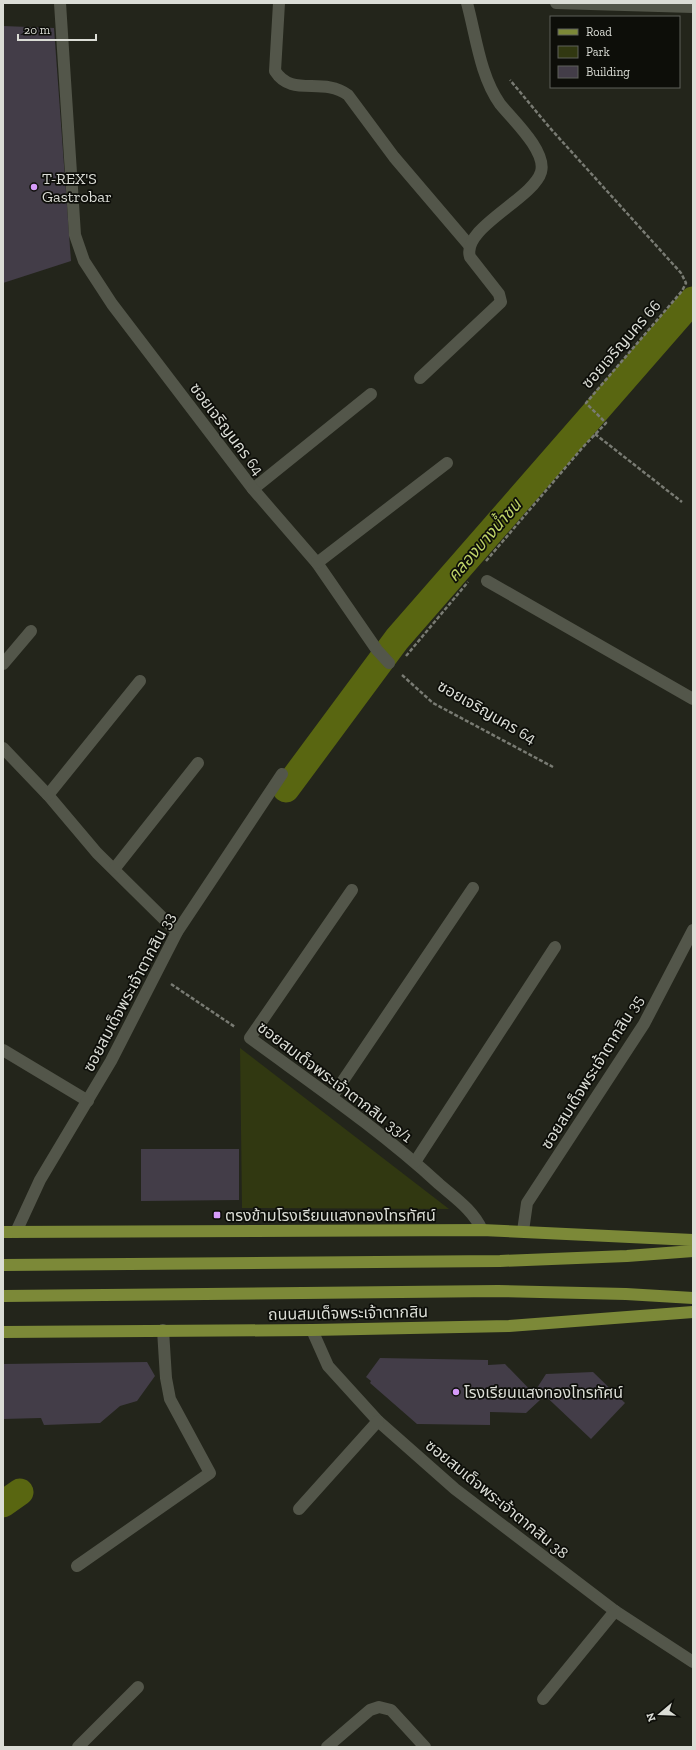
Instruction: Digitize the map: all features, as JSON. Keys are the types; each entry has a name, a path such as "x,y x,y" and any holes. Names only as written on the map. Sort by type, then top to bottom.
{"main road":[{"path":"3,1232 482,1230 693,1240"},
{"path":"3,1265 500,1261 620,1256 693,1251"},
{"name":"ถนนสมเด็จพระเจ้าตากสิน","path":"3,1296 498,1291 626,1294 693,1298"},
{"name":"ถนนสมเด็จพระเจ้าตากสิน","path":"3,1332 312,1330 510,1326 693,1312"}],"street":[{"name":"ซอยเจริญนคร 64","path":"60,3 75,235 84,261 112,304 253,489 317,563 377,650 392,666"},
{"path":"279,3 275,71 278,76 284,82 293,85 330,86 340,89 348,95 394,157 469,245"},
{"path":"420,378 501,302 499,294 470,256 468,250 469,245 481,230 537,182 542,170 540,156 530,139 495,96 484,69 467,3"},
{"path":"556,3 693,7"},
{"path":"253,489 372,394"},
{"path":"317,563 447,463"},
{"path":"487,581 693,699"},
{"path":"3,664 32,631"},
{"path":"48,795 140,681"},
{"path":"3,748 48,795 98,853 115,868 177,932"},
{"path":"115,868 198,763"},
{"name":"ซอยสมเด็จพระเจ้าตากสิน 33","path":"16,1232 40,1180 112,1061 177,932 282,774"},
{"path":"332,1097 473,888"},
{"path":"250,1038 352,890"},
{"name":"ซอยสมเด็จพระเจ้าตากสิน 35","path":"523,1231 527,1203 644,1024 693,930"},
{"path":"415,1162 555,947"},
{"name":"ซอยสมเด็จพระเจ้าตากสิน 33/1","path":"250,1038 332,1097 415,1162 476,1217 482,1230"},
{"path":"3,1050 88,1101"},
{"path":"77,1566 210,1473 170,1399 166,1378 163,1330"},
{"name":"ซอยสมเด็จพระเจ้าตากสิน 38","path":"312,1330 328,1366 378,1421 455,1489 615,1611 693,1662"},
{"path":"299,1509 378,1421"},
{"path":"543,1699 615,1611"},
{"path":"78,1747 138,1687"},
{"path":"327,1747 370,1710 379,1707 391,1710 425,1747"}],"path":[{"name":"ซอยเจริญนคร 66","path":"484,563 606,423 586,403 682,291 686,283 681,273 550,128 506,74"},
{"path":"595,434 682,502"},
{"path":"392,666 470,580"},
{"name":"ซอยเจริญนคร 64","path":"392,666 433,703 553,767"},
{"name":"ซอยสมเด็จพระเจ้าตากสิน 33/1","path":"156,974 250,1038"}],"green space":[{"path":"240,1048 449,1209 242,1208"}],"building":[{"name":"T-REX'S Gastrobar","path":"3,26 54,28 71,261 3,283"},
{"path":"141,1149 239,1149 239,1200 141,1201"},
{"name":"โรงเรียนแสงทองโทรทัศน์","path":"380,1358 488,1360 488,1365 505,1364 540,1400 526,1413 490,1412 490,1425 417,1424 370,1383 371,1381 366,1377"},
{"path":"147,1362 155,1376 137,1401 120,1406 100,1423 44,1425 41,1418 3,1419 3,1364"},
{"path":"593,1372 625,1403 591,1439 537,1388 546,1374"}],"waterway":[{"name":"คลองบางน้ำชน","path":"286,789 397,639 693,300"},
{"name":"คลองบางน้ำชน","path":"3,1504 20,1492"}],"place":[{"name":"T-REX'S Gastrobar","path":"34,187"},
{"name":"ตรงข้ามโรงเรียนแสงทองโทรทัศน์","path":"217,1215"},
{"name":"โรงเรียนแสงทองโทรทัศน์","path":"456,1392"}]}
